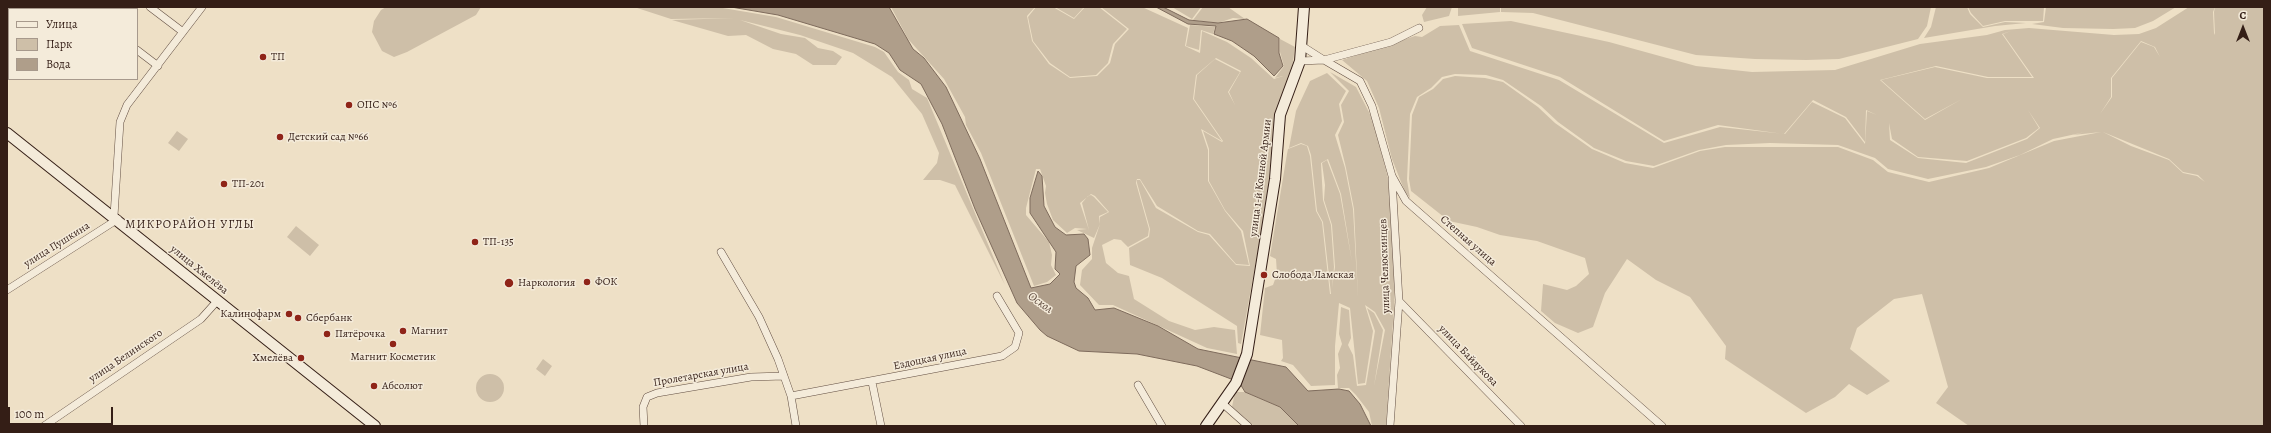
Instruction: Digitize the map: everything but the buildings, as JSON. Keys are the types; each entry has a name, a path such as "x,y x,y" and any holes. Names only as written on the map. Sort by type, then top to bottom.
{"main road":[{"name":"улица 1-й Конной Армии","path":"1206,426 1236,383 1247,354 1275,179 1280,115 1300,61 1304,7"},
{"name":"улица Хмелёва","path":"7,133 116,218 376,426"}],"street":[{"path":"150,7 183,32"},
{"path":"116,218 120,122 127,105 202,7"},
{"path":"1300,61 1324,60 1392,42 1419,28"},
{"name":"Степная улица","path":"1302,46 1360,81 1372,106 1392,176 1406,201 1662,426"},
{"path":"138,51 158,66"},
{"name":"улица Челюскинцев","path":"1390,426 1399,301 1392,176"},
{"name":"улица Пушкина","path":"7,290 116,218"},
{"path":"721,252 759,317 784,376 796,426"},
{"name":"Ездоцкая улица","path":"790,396 872,382 1002,356 1015,347 1018,333 997,296"},
{"name":"улица Белинского","path":"44,426 201,319 218,300"},
{"name":"улица Байдукова","path":"1399,301 1521,426"},
{"name":"Пролетарская улица","path":"644,426 643,407 647,397 657,393 751,376 784,376"},
{"path":"872,382 881,426"},
{"path":"1138,385 1162,426"},
{"path":"1222,403 1248,426"}],"green space":[{"path":"386,7 481,7 476,15 407,52 394,57 382,51 372,32 374,21 381,10"},
{"path":"634,7 717,7 776,17 875,47 884,52 898,72 909,80 912,89 927,98 1005,285 955,185 940,180 923,180 937,163 939,153 922,114 892,77 853,53 800,35 740,20 781,34 805,38 818,48 833,51 842,57 836,65 813,65 796,54 773,49 746,35 728,36 672,20 735,18 671,19"},
{"path":"891,7 1035,7 1027,16 1032,41 1049,64 1070,78 1097,76 1110,63 1115,44 1129,29 1101,7 1142,7 1188,28 1185,46 1200,53 1202,31 1227,42 1251,58 1274,79 1283,76 1275,78 1284,66 1280,52 1280,39 1295,47 1292,69 1274,128 1266,206 1241,344 1238,343 1237,326 1162,278 1130,265 1129,248 1149,237 1150,229 1137,183 1137,180 1140,180 1156,208 1198,232 1209,235 1236,265 1250,266 1243,231 1225,210 1209,181 1209,149 1203,131 1222,142 1223,141 1194,99 1197,75 1215,59 1240,72 1228,92 1235,105 1229,92 1241,71 1216,58 1196,75 1193,99 1222,141 1201,129 1208,150 1208,181 1225,211 1241,231 1249,265 1236,264 1210,234 1198,231 1157,206 1140,179 1137,179 1136,183 1149,229 1148,236 1128,247 1121,240 1114,239 1102,245 1106,263 1118,273 1129,276 1134,299 1169,321 1195,330 1214,327 1235,330 1237,354 1207,348 1113,305 1099,305 1080,285 1082,270 1092,259 1092,248 1100,224 1094,238 1077,230 1087,229 1075,228 1067,233 1053,220 1047,204 1045,193 1046,186 1040,169 1036,169 1026,208 1026,215 1049,242 1052,255 1051,265 1056,275 1047,282 1034,286 981,153 966,125 965,117 944,79 908,39","holes":["1091,194 1095,196 1109,212 1100,217 1100,224 1099,216 1108,212 1094,197 1091,195 1089,196","1087,198 1082,203 1089,230 1080,203"]},
{"path":"1036,7 1053,7 1074,19 1085,7 1099,7 1127,29 1113,44 1108,63 1096,75 1070,77 1050,63 1033,41 1028,17"},
{"path":"1055,7 1084,7 1074,18"},
{"path":"1172,7 1201,7 1192,19"},
{"path":"1203,7 1228,7 1245,19 1233,18 1218,23 1193,20"},
{"path":"1427,7 1452,7 1449,16 1424,22 1422,15"},
{"path":"1458,7 1500,7 1500,12 1458,16"},
{"path":"1501,7 1931,7 1927,26 1918,39 1839,59 1806,60 1755,59 1696,55 1533,13 1501,12"},
{"path":"1936,7 1967,7 1970,14 1983,27 2005,22 2026,23 1995,26 1924,38 1931,27"},
{"path":"1968,7 2044,7 2043,21 2005,21 1983,26 1971,13"},
{"path":"2046,7 2176,7 2153,21 2135,28 2063,28 2032,24 2044,22"},
{"path":"2189,7 2215,7 2264,7 2264,426 1969,426 1936,403 1948,387 1922,294 1894,299 1857,328 1850,349 1890,381 1867,395 1849,384 1835,397 1806,413 1725,359 1726,346 1690,297 1656,280 1627,259 1605,293 1593,327 1578,333 1555,323 1541,311 1543,284 1567,290 1576,286 1589,274 1585,258 1537,241 1500,235 1477,227 1449,221 1411,191 1409,179 1412,115 1419,97 1433,89 1443,79 1455,76 1485,78 1503,82 1538,107 1555,123 1592,149 1625,163 1653,168 1700,151 1725,147 1838,147 1873,160 1888,172 1929,182 1989,168 2054,141 2101,132 2073,135 2085,132 2053,139 2020,155 1986,167 1928,179 1888,169 1875,158 1838,145 1770,143 1726,145 1699,150 1654,166 1626,161 1594,148 1558,122 1541,106 1503,80 1486,75 1455,74 1442,77 1431,88 1417,97 1410,114 1407,180 1410,198 1405,192 1392,159 1379,108 1367,81 1342,60 1415,36 1422,37 1440,26 1459,25 1470,51 1559,80 1664,143 1720,127 1780,133 1718,125 1664,141 1560,77 1472,48 1462,24 1511,21 1609,42 1696,66 1752,72 1835,70 1920,44 1987,35 2005,30 2029,28 2114,35 2139,34 2156,28","holes":["2215,7 2215,35 2213,12","2011,31 2003,34 2034,78 1987,78 1935,67 1881,80 1925,119 1962,99 1925,120 1880,80 1936,66 1988,77 2032,77 2002,34","2141,41 2155,47 2160,57 2154,47 2141,42 2112,78 2112,97 2100,114 2111,97 2111,78","1813,100 1846,117 1865,142 1866,110 1877,115 1867,111 1865,144 1845,118 1812,102 1784,134","2028,110 2040,128 2027,139 1966,163 1918,158 1890,140 1889,123 1892,139 1918,157 1967,161 2026,138 2039,128","2103,132 2169,159 2183,172 2198,175 2205,182 2197,176 2183,173 2169,160 2131,146"]},
{"path":"1190,25 1215,27 1213,34 1201,30 1199,50 1186,46"},
{"path":"1330,72 1356,87 1373,120 1388,178 1394,258 1394,306 1386,426 1372,426 1369,412 1356,395 1349,388 1338,388 1337,375 1340,368 1338,354 1342,344 1339,334 1341,307 1349,310 1351,338 1348,345 1353,355 1357,386 1366,385 1375,331 1367,308 1374,313 1383,330 1374,386 1385,330 1375,312 1365,305 1373,331 1365,383 1358,384 1350,308 1339,303 1335,346 1335,385 1311,386 1293,365 1281,361 1283,358 1282,340 1260,335 1265,288 1273,285 1277,274 1276,259 1270,256 1288,149 1301,144 1307,146 1310,156 1316,211 1322,222 1331,294 1323,222 1317,211 1311,155 1308,146 1301,143 1289,148 1296,111 1310,81 1327,73 1346,91 1339,104 1342,121 1335,135 1345,168 1353,209 1358,298 1354,209 1338,135 1344,122 1341,105 1349,91","holes":["1328,159 1341,194 1352,262 1340,194 1327,160 1322,163 1325,185 1324,200 1332,225 1335,267 1332,288 1334,267 1331,225 1323,200 1321,163"]},
{"path":"177,131 188,139 179,151 168,143"},
{"path":"296,226 319,245 310,256 287,237"},
{"path":"543,359 552,366 545,376 536,369"},
{"path":"490,374 500,378 504,388 500,398 490,402 480,398 476,388 480,378"},
{"path":"1235,392 1245,392 1280,407 1299,426 1254,426 1232,407"}],"water":[{"name":"Оскол","path":"731,7 889,7 913,49 924,58 946,87 980,159 1031,288 1050,284 1060,274 1055,269 1056,252 1030,213 1030,198 1038,171 1042,176 1044,206 1055,227 1066,235 1084,234 1088,239 1090,255 1076,266 1074,282 1076,288 1088,298 1095,310 1114,308 1158,326 1198,349 1286,367 1308,391 1339,389 1349,391 1360,404 1371,426 1299,426 1280,407 1245,392 1239,382 1197,366 1137,354 1079,351 1047,336 1017,303 975,209 942,124 921,84 900,70 889,53 875,44 778,15"},
{"path":"1156,7 1163,7 1189,20 1218,23 1247,19 1279,38 1279,53 1283,66 1274,76 1254,56 1232,41 1214,34 1216,26 1188,24"}],"place":[{"name":"ТП","path":"263,57"},
{"name":"ОПС №6","path":"349,105"},
{"name":"Детский сад №66","path":"280,137"},
{"name":"ТП-201","path":"224,184"},
{"name":"ТП-135","path":"475,242"},
{"name":"Слобода Ламская","path":"1264,275"},
{"name":"ФОК","path":"587,282"},
{"name":"Наркология","path":"509,283"},
{"name":"Калинофарм","path":"289,314"},
{"name":"Сбербанк","path":"298,318"},
{"name":"Магнит","path":"403,331"},
{"name":"Пятёрочка","path":"327,334"},
{"name":"Магнит Косметик","path":"393,344"},
{"name":"Хмелёва","path":"301,358"},
{"name":"Абсолют","path":"374,386"}],"district":[{"name":"МИКРОРАЙОН УГЛЫ","path":"190,225"}]}
